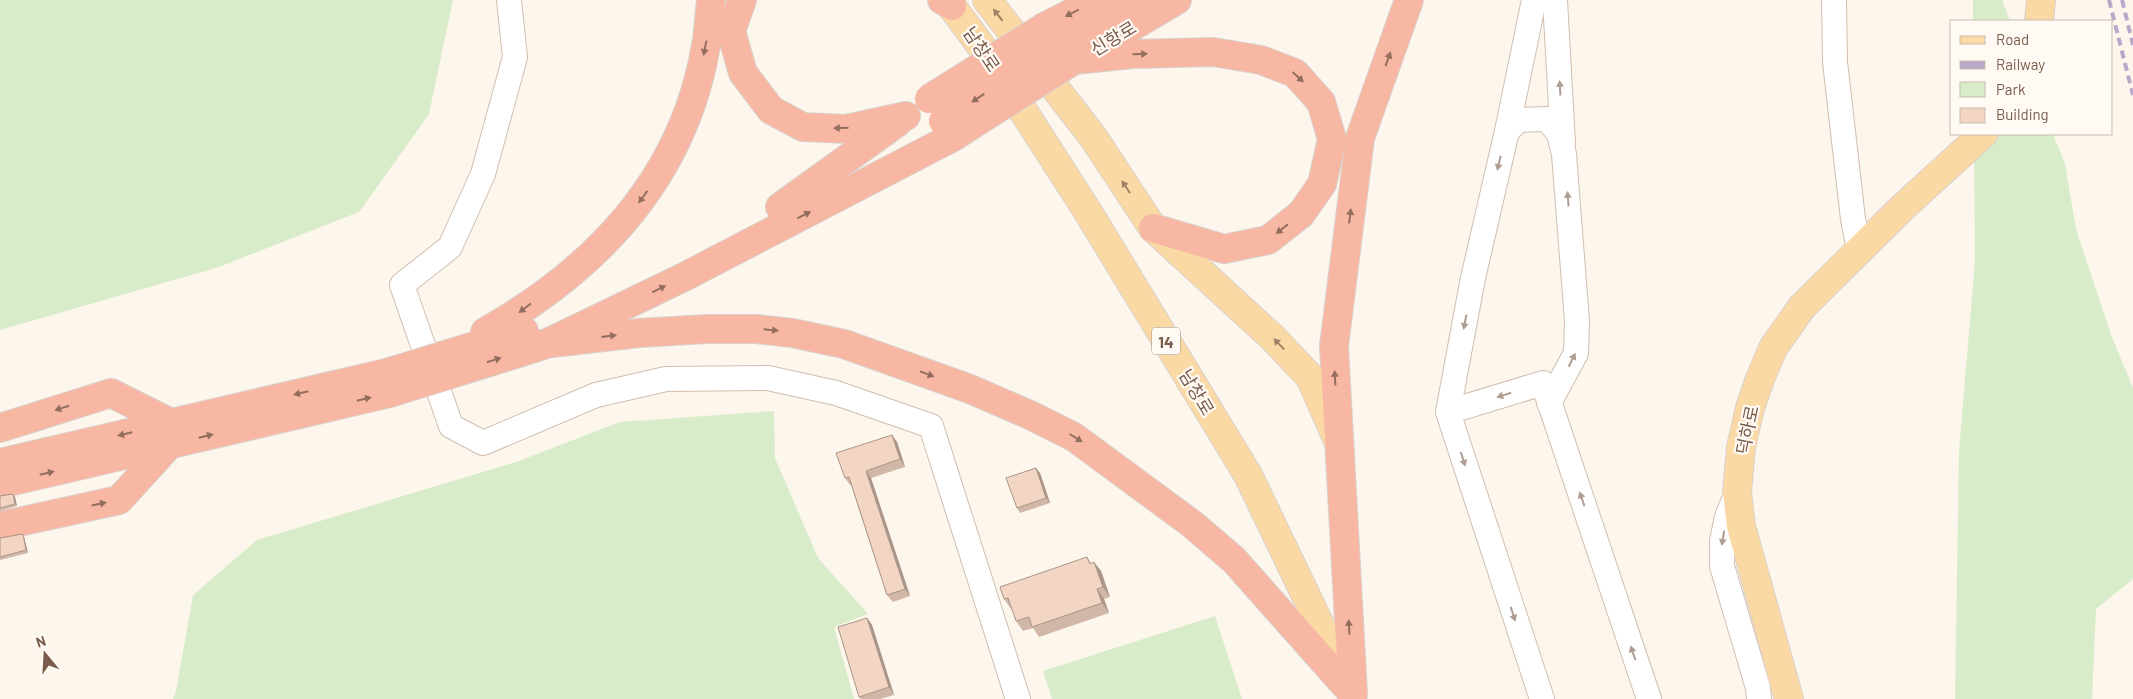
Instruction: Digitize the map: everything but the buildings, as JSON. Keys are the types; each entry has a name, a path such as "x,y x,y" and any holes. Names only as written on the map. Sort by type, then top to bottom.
{"highway":[{"path":"0,463 171,434 390,393 526,307 577,269 628,217 657,177 677,139 694,92 706,46 711,0"},
{"path":"742,0 731,30 744,73 771,110 803,127 846,129 906,116 942,119"},
{"path":"543,344 684,277 942,119 1061,43 1097,0"},
{"name":"신항로","path":"1061,43 1137,0"},
{"name":"신항로","path":"1061,43 1177,0"},
{"path":"1354,696 1334,346 1360,138 1409,0"},
{"path":"1061,43 1133,54 1213,52 1262,60 1295,73 1321,102 1332,138 1322,184 1301,214 1268,240 1224,249 1152,228"},
{"path":"780,207 906,116"},
{"path":"433,367 532,329 676,261 942,119"},
{"path":"433,367 543,344 639,333 707,329 756,329 792,333 844,344 970,389 1030,415 1074,437 1192,524 1234,560 1354,696"},
{"path":"0,428 111,393 171,434"},
{"path":"0,484 171,434"},
{"path":"0,526 119,500 171,434"}],"main road":[{"path":"987,0 1093,137 1152,228 1273,338 1310,377 1339,444"},
{"path":"2039,20 2041,0"},
{"name":"남창로","path":"947,2 984,50 1088,212 1248,475 1354,696"},
{"name":"덕하로","path":"1789,699 1741,526 1737,492 1741,447 1750,408 1773,348 1802,307 1859,249 1980,137"}],"street":[{"path":"509,0 515,57 484,174 450,247 402,285 451,426 483,443 596,395 666,379 768,378 836,393 931,426 1018,699"},
{"path":"1534,0 1507,131 1473,278 1448,412 1542,699"},
{"path":"1549,403 1576,353 1577,321 1564,154 1555,0"},
{"path":"1834,0 1835,62 1853,219 1859,249"},
{"path":"1507,131 1518,120 1547,119 1559,134 1564,154"},
{"path":"1448,412 1543,383 1649,699"},
{"path":"1737,492 1727,517 1722,541 1722,566 1758,688 1759,699"}],"green space":[{"path":"0,0 453,0 429,114 359,212 219,267 0,330"},
{"path":"1973,0 2002,0 2010,20 1973,20"},
{"path":"1974,135 2053,135 2065,164 2076,229 2112,337 2133,388 2133,579 2096,609 2092,699 1955,699 1959,451 1975,261"},
{"path":"774,411 775,458 818,558 868,614 834,627 854,699 173,699 193,595 257,540 516,462 620,422"},
{"path":"1215,616 1242,699 1052,699 1043,671"}],"railway":[{"path":"2109,0 2133,95"},
{"path":"2122,0 2133,45"}]}
